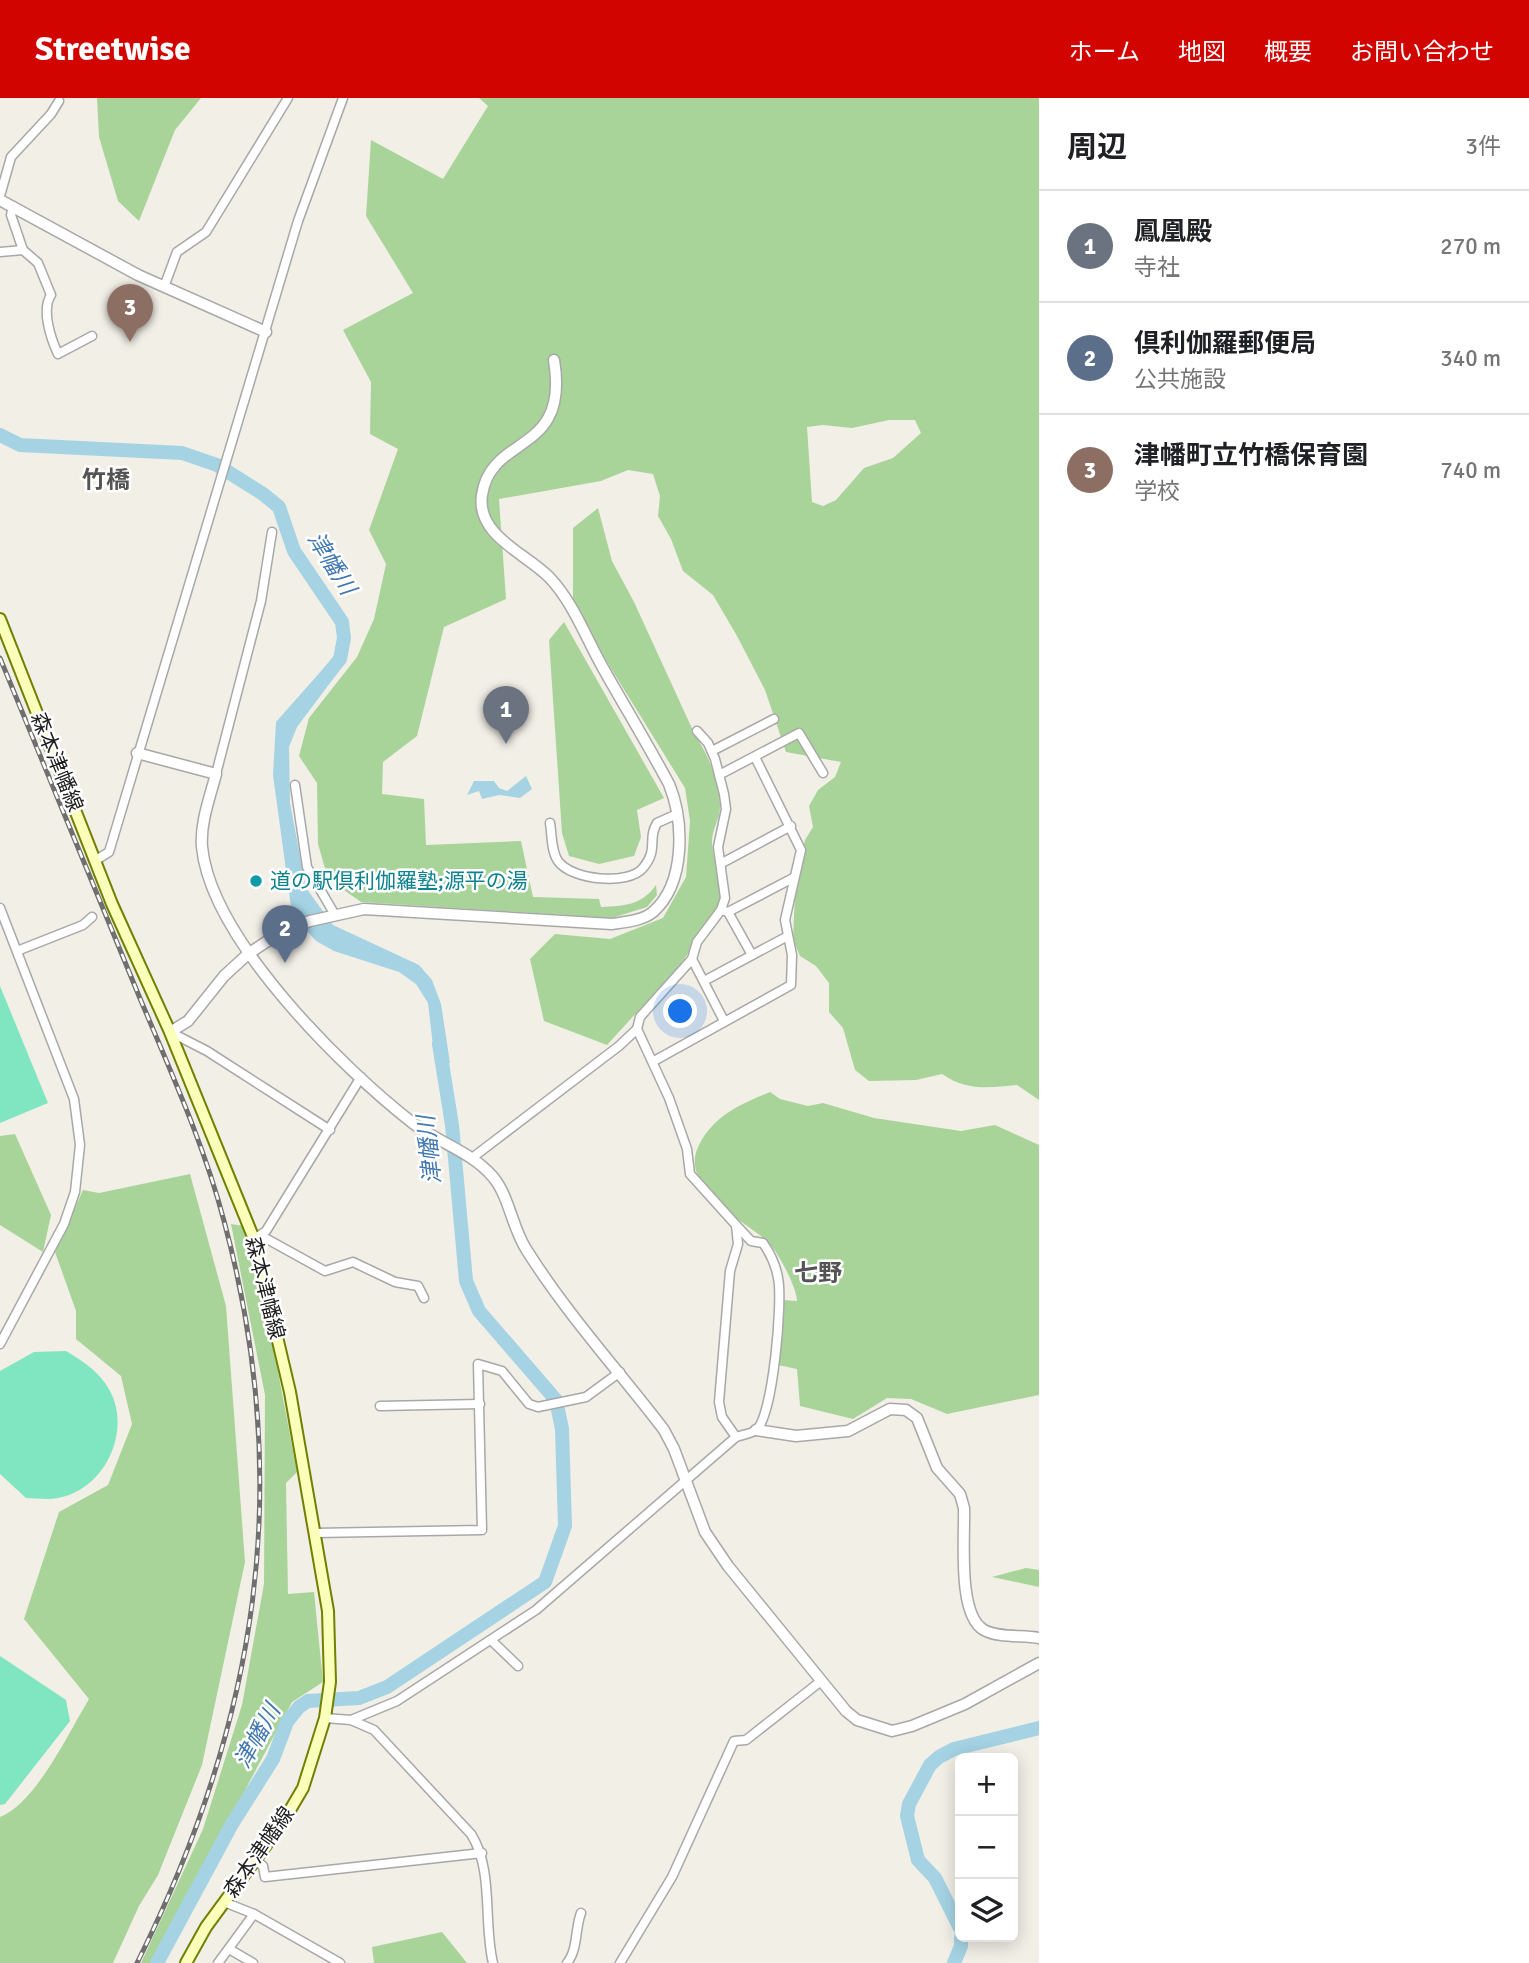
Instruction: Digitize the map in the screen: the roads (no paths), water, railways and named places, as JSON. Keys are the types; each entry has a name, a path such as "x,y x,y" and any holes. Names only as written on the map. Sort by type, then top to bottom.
{"main road":[{"name":"森本津幡線","path":"0,619 112,904 170,1032 254,1239 290,1392 328,1611 330,1682 325,1718 303,1788 283,1822 206,1927 186,1963"}],"street":[{"path":"164,287 177,252 206,232 288,98"},
{"path":"96,860 109,852 298,221 343,98"},
{"path":"59,101 51,114 11,158 0,198 164,287 266,332"},
{"path":"13,206 11,215 23,250 38,263 51,295 46,302 47,323 58,354 92,336"},
{"path":"0,252 23,250"},
{"path":"170,1032 188,1021 224,976 248,954 284,930 335,915 364,909 611,924 644,918 653,912 668,892 676,873 677,814 669,784 562,594 547,575 495,532 485,520 482,507 487,480 495,467 547,423 554,412 558,398 554,360"},
{"path":"272,532 261,601 201,834 207,873 232,931 292,1007 361,1077 416,1126 471,1158 494,1177 516,1231 539,1269 663,1430 674,1449 705,1532 728,1566 821,1681 857,1720 891,1731 912,1726 965,1704 1039,1663"},
{"path":"712,751 774,719"},
{"path":"697,731 712,751 726,809 719,837 725,884 724,911 752,955"},
{"path":"719,775 799,733 823,773"},
{"path":"137,753 216,774"},
{"path":"654,1061 791,985 792,955 786,937 786,904 801,850 791,825 755,757"},
{"path":"295,785 307,867 335,915"},
{"path":"550,824 554,853 568,871 578,876 629,877 642,869 654,851 652,834 657,823 677,814"},
{"path":"722,863 791,825"},
{"path":"471,1158 620,1046 637,1029 640,1017 692,959 697,942 724,911 793,878"},
{"path":"0,908 74,1099 80,1145 75,1192 64,1224 0,1345"},
{"path":"17,951 83,925 92,917"},
{"path":"704,981 786,937"},
{"path":"692,959 724,1021"},
{"path":"637,1029 654,1061 687,1149 690,1174 751,1241 763,1243 779,1278 780,1297 770,1394 762,1421 756,1430"},
{"path":"170,1032 207,1051 330,1130"},
{"path":"254,1239 266,1231 361,1077"},
{"path":"736,1225 738,1244 730,1271 719,1402 722,1418 736,1437"},
{"path":"254,1239 267,1239 325,1271 353,1262 395,1282 418,1286 425,1298"},
{"path":"315,1533 482,1530 478,1364 502,1371 529,1404 538,1407 592,1394 620,1372"},
{"path":"380,1406 480,1404"},
{"path":"351,1720 397,1701 536,1610 736,1437 756,1430 796,1436 848,1431 890,1409 906,1410 917,1418 937,1468 960,1494 964,1508 966,1581 970,1614 976,1624 987,1632 1039,1638"},
{"path":"491,1640 518,1667"},
{"path":"620,1963 672,1877 734,1741 746,1740 821,1681"},
{"path":"325,1718 351,1720 374,1730 471,1834 482,1853 488,1942 493,1963"},
{"path":"255,1860 263,1866 265,1877 482,1853"},
{"path":"224,1902 254,1914 340,1963"},
{"path":"581,1913 570,1960 582,1962"},
{"path":"218,1963 254,1914"},
{"path":"229,1949 253,1963"}],"water":[{"path":"330,661 339,671 297,727 289,747 290,803 306,888 333,925 419,965 432,980 441,1004 450,1063 435,1063 428,1003 416,984 399,972 334,951 316,941 292,914 273,775 276,722"},
{"path":"526,776 532,789 520,798 499,795 482,799 479,791 467,795 474,781 494,781 499,788 507,791"}],"waterway":[{"name":"津幡川","path":"0,435 20,445 182,453 217,465 263,494 279,507 294,551 342,622 344,638 340,659 324,679"},
{"name":"津幡川","path":"157,1963 232,1824 273,1759 287,1722 299,1707 308,1701 359,1698 387,1687 545,1582 565,1526 562,1429 556,1400 479,1311 466,1281 452,1125 439,1044"},
{"path":"955,1918 935,1878 918,1860 907,1816 909,1804 930,1765 939,1757 954,1749 1039,1728"},
{"path":"954,1963 961,1942"}],"railway":[{"path":"0,658 207,1164 224,1221 246,1319 257,1414 260,1508 252,1600 236,1691 212,1782 178,1872 137,1963"}],"place":[{"name":"津幡町立竹橋保育園","path":"130,342"},
{"name":"鳳凰殿","path":"506,744"},
{"name":"道の駅倶利伽羅塾;源平の湯","path":"256,881"},
{"name":"倶利伽羅郵便局","path":"285,963"}],"district":[{"name":"竹橋","path":"106,480"},
{"name":"七野","path":"818,1273"}]}
